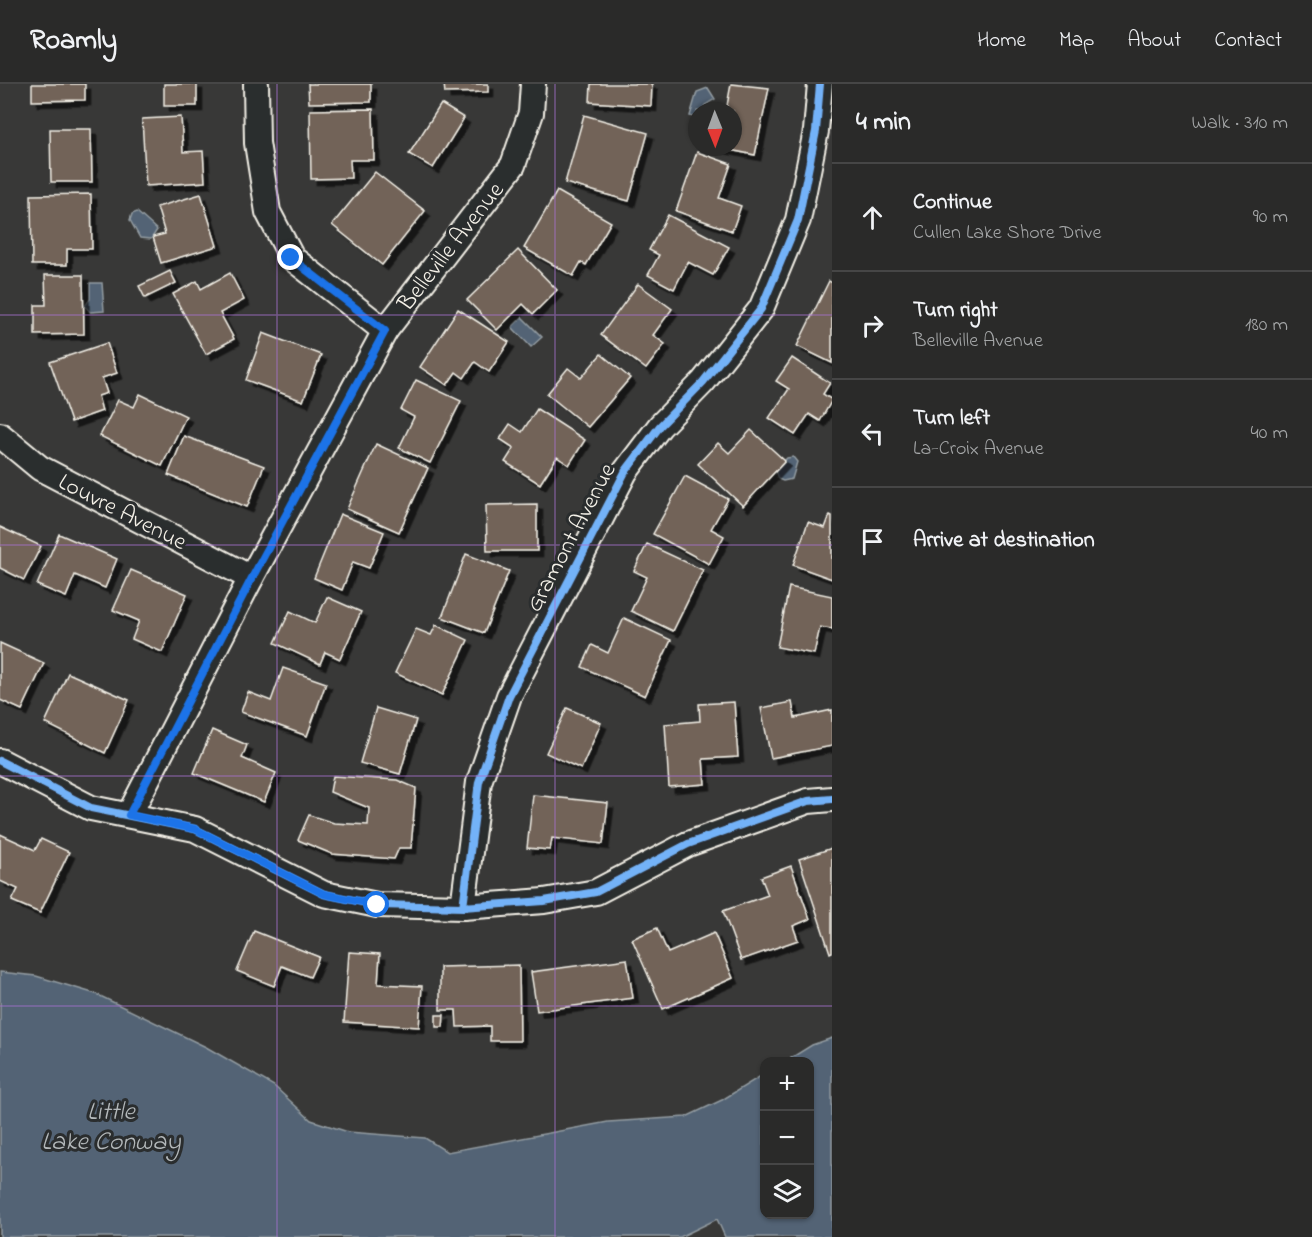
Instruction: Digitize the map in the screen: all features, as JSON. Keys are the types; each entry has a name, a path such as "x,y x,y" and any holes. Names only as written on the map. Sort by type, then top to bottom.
{"street":[{"path":"256,84 257,143 268,212 291,258 385,331"},
{"name":"Belleville Avenue","path":"129,815 252,578 385,331 513,165 531,113 533,84"},
{"name":"Gramont Avenue","path":"463,907 479,782 509,696 625,472 660,426 703,382 760,309 798,220 816,131 820,84"},
{"name":"Louvre Avenue","path":"0,435 40,468 252,578"},
{"path":"0,761 91,808 195,829 324,894 377,905 463,907 543,901 596,892 688,844 808,801 832,799"}],"water":[{"path":"708,88 715,99 710,102 694,102 697,92"},
{"path":"137,212 157,230 151,239 140,238 130,220 132,214"},
{"path":"90,283 102,283 104,311 90,312 85,306 90,299"},
{"path":"522,317 542,337 531,347 512,327"},
{"path":"793,457 797,462 792,479 783,481 778,479 775,470 787,458"},
{"name":"Little Lake Conway","path":"0,972 36,976 96,994 206,1047 274,1086 311,1120 348,1132 425,1138 447,1152 608,1122 686,1117 722,1100 760,1076 760,1219 814,1219 814,1057 792,1057 812,1045 832,1038 832,1237 725,1237 717,1219 680,1237 0,1237"}],"building":[{"path":"32,84 85,84 85,100 32,101"},
{"path":"164,84 197,84 197,106 164,106"},
{"path":"308,84 371,84 371,102 309,103"},
{"path":"444,84 488,84 488,92 445,93"},
{"path":"591,84 652,84 651,106 590,102"},
{"path":"731,84 769,88 755,155 742,152 742,102 728,102"},
{"path":"441,104 464,118 433,168 409,154"},
{"path":"373,109 374,160 350,160 351,178 311,179 310,110"},
{"path":"584,115 648,133 629,201 565,183"},
{"path":"181,117 183,152 203,151 205,182 146,186 142,119"},
{"path":"50,129 91,129 92,182 51,182"},
{"path":"696,156 708,156 731,164 719,198 741,206 732,231 676,211"},
{"path":"375,172 425,211 382,265 332,225"},
{"path":"557,191 611,222 586,265 581,262 573,276 524,248"},
{"path":"91,194 92,249 67,249 67,265 32,265 31,195"},
{"path":"201,194 217,246 161,263 153,237 165,234 157,207"},
{"path":"668,215 729,247 713,275 688,262 674,289 648,275 659,255 649,250"},
{"path":"518,250 557,290 533,314 523,304 497,330 467,300"},
{"path":"170,271 176,283 145,298 139,286"},
{"path":"230,273 244,300 220,313 234,339 206,354 173,294 197,281 201,289"},
{"path":"45,275 83,275 84,334 35,335 35,305 46,305"},
{"path":"829,281 832,283 832,363 797,346"},
{"path":"638,284 672,309 653,335 665,344 646,369 601,335"},
{"path":"458,309 509,342 489,372 475,362 464,378 456,372 447,385 420,367"},
{"path":"263,333 321,355 303,401 246,380"},
{"path":"107,343 117,373 102,378 107,393 98,396 102,411 71,422 50,362"},
{"path":"601,354 630,378 588,427 547,394 568,368 581,378"},
{"path":"792,358 830,383 823,394 832,400 820,421 809,414 795,435 769,418 789,389 776,381"},
{"path":"416,380 461,401 430,463 399,448 414,417 401,410"},
{"path":"140,394 186,416 162,466 100,436 118,400 134,407"},
{"path":"537,409 585,440 569,465 557,457 540,484 505,462 514,448 500,439 510,424 522,432"},
{"path":"751,430 785,461 743,506 698,464 718,443 729,453"},
{"path":"184,436 264,466 247,507 168,475"},
{"path":"376,444 428,468 399,532 347,509"},
{"path":"685,476 728,499 711,529 724,536 709,564 653,534"},
{"path":"537,504 537,551 487,551 486,505"},
{"path":"340,514 384,532 369,568 353,562 342,590 314,578"},
{"path":"830,515 832,516 832,579 793,565 808,522 825,528"},
{"path":"0,527 41,546 24,580 0,568"},
{"path":"59,534 117,559 105,588 75,575 66,597 37,585"},
{"path":"647,544 703,570 673,631 631,611 647,577 634,571"},
{"path":"466,554 509,571 484,633 442,617"},
{"path":"131,570 187,594 162,652 132,639 139,621 113,610"},
{"path":"789,587 832,596 832,629 820,627 814,654 777,647"},
{"path":"327,597 361,612 340,659 325,652 320,664 275,643 290,611 315,623"},
{"path":"624,618 671,640 645,696 582,667 592,645 608,653"},
{"path":"436,625 468,640 442,695 395,673 416,629 431,635"},
{"path":"0,643 44,663 22,710 0,700"},
{"path":"283,668 326,683 307,736 241,712 248,692 271,701"},
{"path":"68,673 129,700 105,753 45,723"},
{"path":"734,702 738,757 703,759 705,784 669,787 665,724 700,721 699,704"},
{"path":"792,702 795,718 832,710 832,746 771,758 761,708"},
{"path":"376,708 416,720 400,774 360,763"},
{"path":"567,708 601,723 581,769 546,753"},
{"path":"212,730 247,745 242,758 276,773 264,802 194,773"},
{"path":"333,776 397,780 416,788 411,848 399,848 394,859 332,854 298,840 309,815 334,823 368,825 369,808 330,792"},
{"path":"533,795 608,803 603,844 552,838 550,850 527,848"},
{"path":"0,834 35,850 41,839 69,852 40,913 12,901 18,889 0,881"},
{"path":"832,848 832,952 830,953 799,859"},
{"path":"791,866 810,919 793,926 798,940 741,960 723,911 768,895 761,877"},
{"path":"657,928 668,953 714,933 733,978 663,1009 632,939"},
{"path":"254,931 319,957 310,977 282,966 274,986 237,971"},
{"path":"349,952 380,954 378,984 422,986 419,1027 344,1022"},
{"path":"627,959 633,998 537,1011 531,972"},
{"path":"519,965 520,1041 490,1041 490,1026 457,1027 456,1010 440,1010 440,967"},
{"path":"436,1015 444,1015 443,1027 436,1027"}],"cycle path":[{"path":"463,907 479,782 509,696 625,472 660,426 703,382 761,309 798,220 816,131 820,84"},
{"path":"0,761 91,808 195,829 324,894 377,905 463,907 544,901 596,892 688,844 808,801 832,799"}],"route":[{"path":"291,258 385,331 252,578 129,815 195,829 324,894 377,905"}]}
